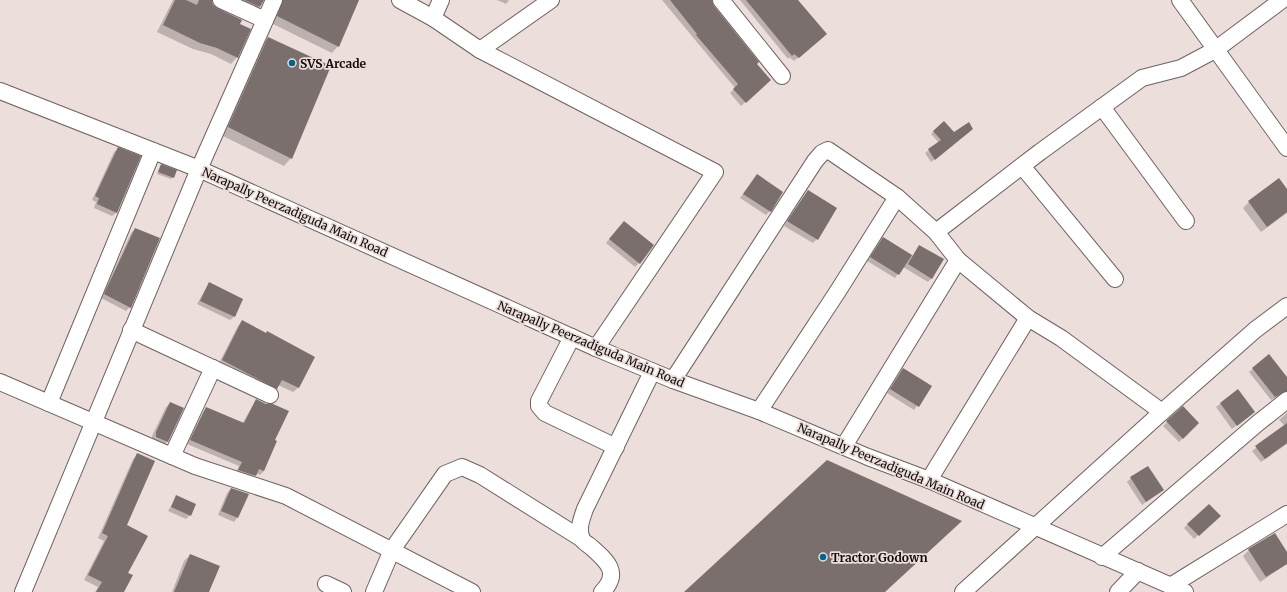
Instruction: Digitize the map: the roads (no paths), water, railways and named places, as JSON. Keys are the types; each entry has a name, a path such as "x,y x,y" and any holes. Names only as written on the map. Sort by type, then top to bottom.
{"street":[{"path":"222,0 265,20"},
{"path":"23,592 95,423 199,169 274,0"},
{"path":"400,0 433,18 480,50 715,172 596,348"},
{"path":"433,18 441,0"},
{"path":"480,50 551,0"},
{"path":"721,0 782,76"},
{"path":"1180,0 1214,50 1287,148"},
{"path":"936,232 1022,166 1142,78 1181,68 1214,50 1282,0"},
{"name":"Narapally Peerzadiguda Main Road","path":"0,92 199,169 596,348 652,372 759,411 929,480 1178,589"},
{"path":"1102,107 1186,221"},
{"path":"673,380 815,161 822,153 828,150 897,197 936,232 958,260 1028,318 1061,338 1162,412"},
{"path":"49,403 153,151"},
{"path":"1022,166 1115,279"},
{"path":"759,411 838,291 897,197"},
{"path":"844,446 958,260"},
{"path":"963,592 1162,412 1255,330 1287,306"},
{"path":"929,480 1028,318"},
{"path":"132,330 270,395"},
{"path":"572,336 539,401 539,406 545,412 616,448"},
{"path":"172,456 213,368"},
{"path":"582,539 580,526 586,509 652,372"},
{"path":"0,382 195,466 286,496 472,592"},
{"path":"1102,557 1258,422 1287,400"},
{"path":"374,592 392,550 445,474 462,467 480,475 582,539 606,560 612,572 610,584 602,592"},
{"path":"1178,589 1287,514"},
{"path":"1118,592 1138,571"},
{"path":"326,584 343,592"}],"place":[{"name":"SVS Arcade","path":"292,63"},
{"name":"Tractor Godown","path":"823,557"}]}
